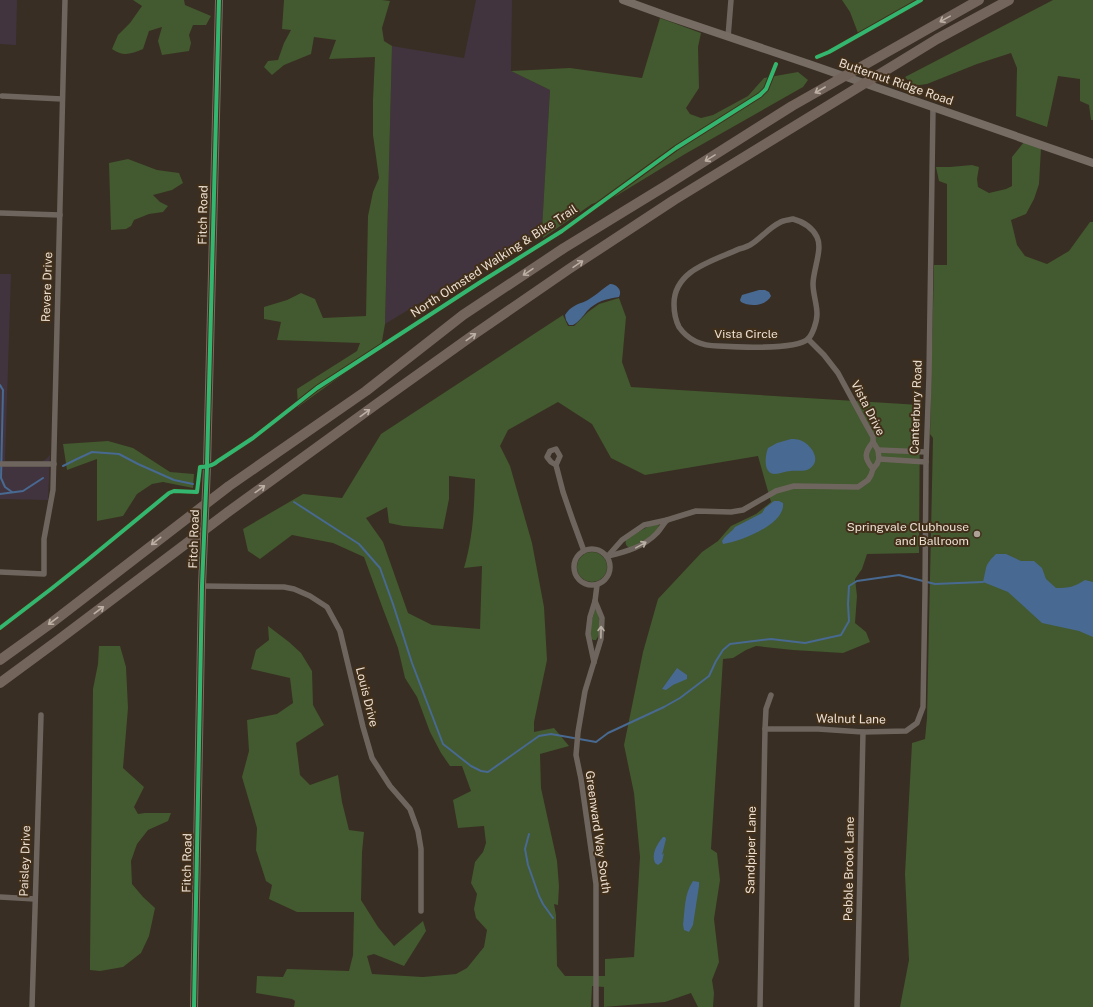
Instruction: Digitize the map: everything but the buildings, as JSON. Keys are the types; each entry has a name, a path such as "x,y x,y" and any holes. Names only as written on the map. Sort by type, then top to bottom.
{"highway":[{"path":"0,660 50,624 229,486 366,391 463,315 564,248 792,106 979,0"},
{"path":"0,683 228,512 476,332 674,200 938,39 1009,0"}],"street":[{"name":"Revere Drive","path":"0,572 44,574 44,539 53,490 54,464 65,0"},
{"name":"Fitch Road","path":"194,1007 202,586 207,466 219,0"},
{"name":"Butternut Ridge Road","path":"623,0 1093,163"},
{"path":"728,37 731,0"},
{"path":"2,96 62,99"},
{"name":"Canterbury Road","path":"923,707 926,452 933,108"},
{"path":"1,213 60,214"},
{"name":"Vista Circle","path":"793,219 802,222 811,228 818,238 819,254 814,270 813,285 817,314 815,328 808,339 795,345 743,347 710,346 692,340 682,330 676,321 674,312 674,297 680,282 690,272 752,244 767,230 780,222 793,219"},
{"name":"Vista Drive","path":"808,339 824,355 838,373 878,450 926,452"},
{"path":"872,469 868,463 866,455 867,450 873,442"},
{"path":"607,557 622,540 644,525 696,511 731,512 743,510 776,491 794,486 858,487 868,480 872,469 877,464 879,460 878,450"},
{"path":"879,460 926,462"},
{"path":"2,464 54,464"},
{"path":"556,465 570,514 584,551"},
{"path":"607,557 628,551 644,544 657,534 666,520"},
{"path":"590,549 603,552 607,557 610,562 610,574 602,583 591,586 580,581 576,576 574,565 579,554 590,549"},
{"name":"Greenward Way South","path":"594,662 588,634 597,585"},
{"name":"Louis Drive","path":"202,586 284,587 294,589 310,596 327,607 340,631 372,758 390,786 410,809 418,831 421,849 421,911"},
{"name":"Greenward Way South","path":"595,601 602,618 601,639 585,690 576,755 596,884 596,1007"},
{"name":"Sandpiper Lane","path":"759,1006 765,729 766,710 771,695"},
{"name":"Walnut Lane","path":"765,729 818,729 863,732 906,731 917,723 923,707"},
{"name":"Paisley Drive","path":"32,1007 40,715"},
{"name":"Pebble Brook Lane","path":"857,1007 863,732"},
{"path":"0,898 35,899"}],"shaded area":[{"path":"0,0 17,0 16,45 0,44"},
{"path":"476,0 512,0 511,71 550,90 542,229 385,324 392,46 464,58"},
{"path":"0,274 11,274 5,461 42,461 50,455 48,500 0,499"}],"green space":[{"path":"133,0 184,0 185,5 211,16 206,25 193,25 189,35 191,43 189,51 162,55 158,41 162,27 149,31 143,49 123,54 112,49 118,35 130,23 142,6"},
{"path":"284,0 390,1 382,28 384,41 392,46 385,324 381,347 298,407 297,389 357,351 360,343 277,340 281,322 264,319 264,307 287,300 301,293 315,299 323,318 366,316 368,216 373,192 379,178 373,135 375,57 329,59 336,40 314,37 311,54 284,65 272,75 264,67 268,61 278,60 284,43 291,30 282,29"},
{"path":"842,0 917,0 858,33 850,12"},
{"path":"1053,0 1093,0 1093,120 1091,120 1089,105 1080,101 1080,79 1058,76 1047,127 1016,116 1017,68 1011,53 977,64 927,84 913,86 905,77"},
{"path":"660,18 701,33 698,47 699,88 686,108 690,114 701,118 713,115 748,96 764,78 798,72 808,80 803,87 685,154 616,196 592,204 543,238 542,229 550,90 511,71 570,68 642,78"},
{"path":"1024,142 1041,148 1039,184 1034,199 1026,214 1011,220 1017,245 1025,256 1047,264 1069,251 1090,222 1093,222 1093,1007 900,1007 909,960 905,874 912,743 925,739 927,718 933,438 930,434 934,265 947,265 947,184 939,181 936,167 972,165 979,167 977,179 978,187 989,193 1006,189 1012,186 1012,157"},
{"path":"128,159 157,170 179,173 183,183 172,190 153,195 160,202 168,206 163,212 149,214 134,220 131,226 126,229 111,230 109,163"},
{"path":"619,298 626,317 622,362 631,387 920,405 919,553 867,554 862,569 855,579 857,596 855,623 866,632 870,642 843,653 756,646 733,658 723,659 711,849 717,853 720,880 714,919 719,962 712,980 714,993 713,1007 698,1007 691,993 665,1002 604,1007 604,987 592,986 591,1007 294,1007 295,1001 292,999 256,993 257,976 283,977 287,969 349,971 353,955 354,912 297,912 269,899 272,885 266,881 256,850 257,828 242,777 249,751 247,720 277,714 293,703 290,678 251,669 256,650 269,640 268,626 301,653 312,671 313,705 324,725 296,743 300,775 310,785 338,775 342,802 349,830 364,832 361,900 378,927 394,946 423,921 426,931 404,966 374,954 367,956 372,974 423,977 456,974 467,968 484,947 487,930 476,918 474,909 477,894 471,883 475,862 483,852 486,843 484,826 458,828 453,800 471,791 462,766 450,766 441,753 430,732 417,697 405,678 398,648 364,557 333,543 292,535 260,559 248,551 243,529 303,494 342,498 381,434 563,315 568,326 574,326 588,312 599,304","holes":["558,402 592,424 611,458 645,475 758,456 771,502 756,514 731,526 718,541 702,552 658,599 643,652 624,745 634,793 640,857 634,957 605,959 605,976 565,976 557,966 556,915 554,904 558,905 559,886 557,861 541,788 540,754 569,746 554,728 534,732 534,722 547,660 544,607 532,543 510,466 500,446 508,430","449,476 475,479 471,535 464,568 482,566 480,629 432,625 408,613 383,542 366,518 387,507 389,523 403,526 443,529 449,499"]},
{"path":"108,441 133,448 170,472 194,474 193,488 163,482 152,484 137,494 123,516 97,521 97,459 67,470 63,444"},
{"path":"659,524 658,530 648,538 630,548 626,545 626,540 637,533 645,528"},
{"path":"592,552 602,557 607,567 602,577 592,582 582,577 577,567 582,557"},
{"path":"595,608 598,611 600,630 596,640 593,640 590,637"},
{"path":"99,646 120,646 126,667 128,708 123,768 144,787 134,807 138,814 171,813 168,821 148,830 137,844 131,861 132,884 155,908 149,936 141,953 123,967 100,971 90,970 93,689 98,664"}],"water":[{"path":"610,284 618,288 620,292 619,297 598,303 587,311 581,319 573,325 569,325 565,315 569,310 589,299"},
{"path":"759,290 769,292 771,296 769,299 758,305 749,305 741,302 740,300 742,295"},
{"path":"791,439 800,440 808,445 815,457 813,466 805,470 789,471 777,474 771,473 768,471 766,464 768,448 777,443"},
{"path":"774,501 783,503 782,511 770,525 750,536 731,543 723,544 723,539 735,527 762,513 765,508"},
{"path":"996,554 1006,554 1021,561 1034,561 1042,568 1046,579 1056,588 1071,587 1085,580 1093,582 1093,637 1079,631 1042,623 1008,592 983,582 987,566"},
{"path":"677,668 687,675 687,679 666,690 662,689"},
{"path":"663,837 666,839 662,855 664,853 662,862 658,865 654,860 654,853"},
{"path":"693,881 699,882 699,886 693,925 689,932 684,930 683,925 686,897"}],"waterway":[{"path":"0,385 3,390 1,478 5,487 12,492"},
{"path":"63,466 92,452 119,454 174,480 193,484"},
{"path":"0,494 23,491 43,478"},
{"path":"294,502 359,544 380,568 412,663 443,744 471,766 481,771 488,772 539,736 551,734 596,742 608,733 664,707 680,698 709,676 723,650 730,644 771,639 805,643 841,635 849,621 849,586 857,581 899,575 935,584 983,582"},
{"path":"529,834 525,849 528,865 539,896 553,918"}],"cycle path":[{"path":"194,1007 202,586 207,466 219,0"},
{"path":"817,57 829,52 921,0"},
{"name":"North Olmsted Walking & Bike Trail","path":"0,628 85,562 169,493 174,491 197,492 200,467 210,466 253,438 317,388 562,231 676,148 760,95 766,89 776,64"}],"place":[{"name":"Springvale Clubhouse and Ballroom","path":"977,534"}]}
